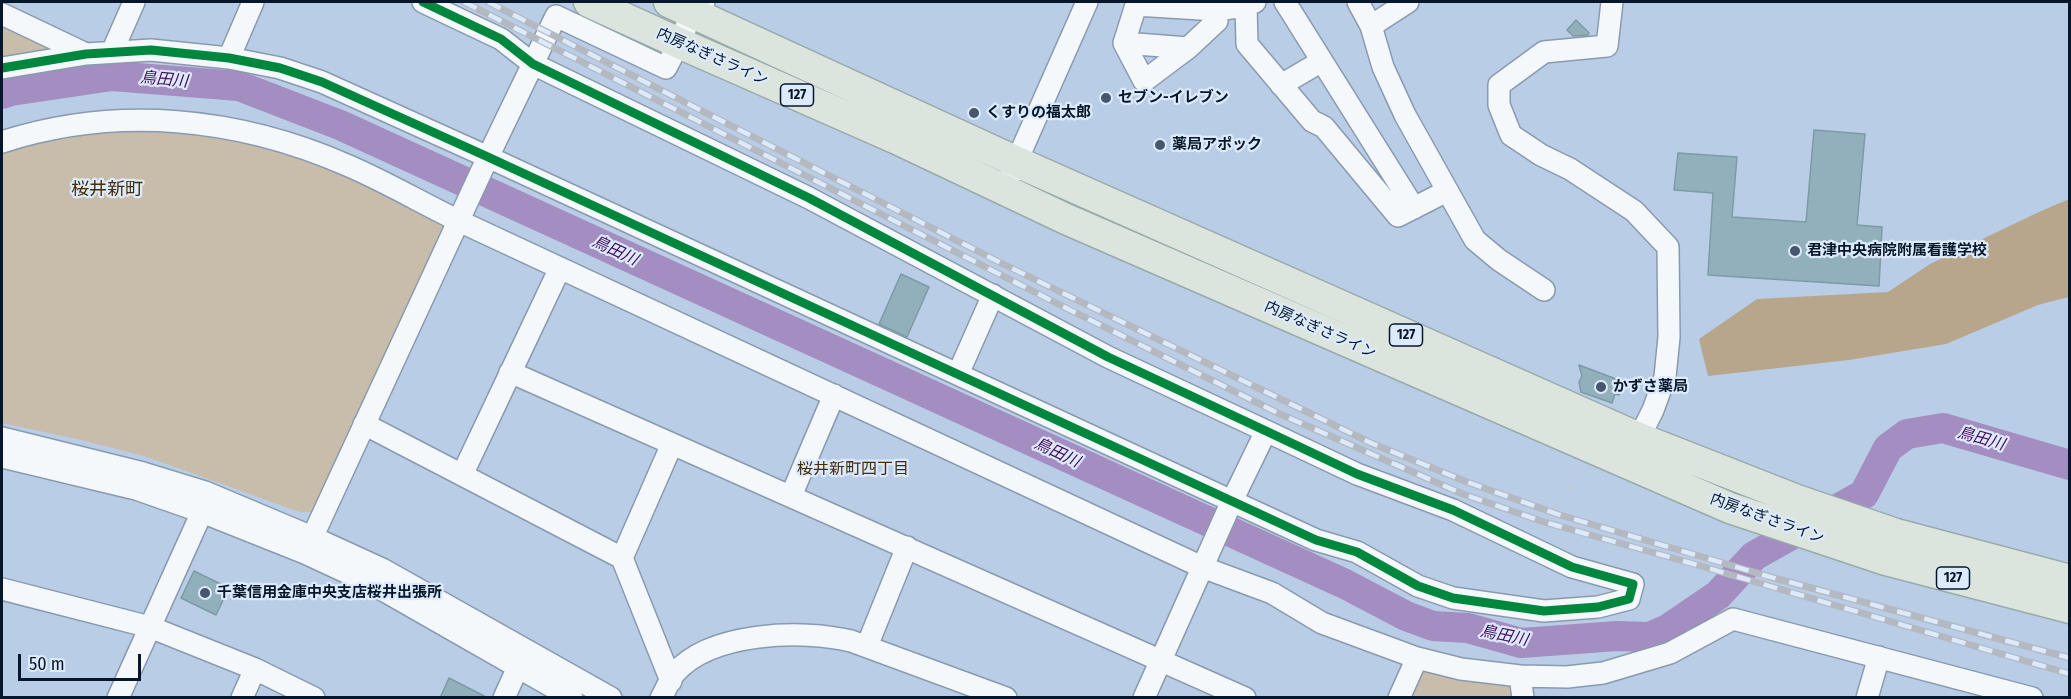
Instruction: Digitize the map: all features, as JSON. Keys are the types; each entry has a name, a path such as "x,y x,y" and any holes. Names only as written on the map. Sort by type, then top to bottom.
{"highway":[{"name":"内房なぎさライン","path":"589,2 897,139 1004,191 1719,503 1886,560 2070,608"},
{"name":"内房なぎさライン","path":"688,5 1017,162 1639,438 1797,500 1896,534 2070,580"}],"street":[{"path":"112,52 134,2"},
{"path":"229,58 254,2"},
{"path":"2,68 86,54 150,50 229,58 280,68 322,82 488,157 958,374 1231,504 1316,540 1357,552 1418,586 1453,598 1544,611 1598,607 1629,599 1634,584 1572,567 1453,510 1357,474 1108,357 809,198 533,64 501,39 423,2"},
{"path":"1004,191 1087,2"},
{"path":"1285,2 1414,208"},
{"path":"1358,2 1371,26 1383,68 1406,115 1475,240 1498,260 1544,290"},
{"path":"1371,26 1408,2"},
{"path":"1612,2 1607,46 1544,52 1499,85 1499,105 1511,135 1541,155 1570,169 1634,211 1668,247 1669,337 1665,377 1653,410 1639,438"},
{"path":"1216,10 1217,21 1188,48 1144,81 1124,43 1136,5 1171,5 1216,10 1251,4 1247,44 1311,121 1324,126 1398,216 1447,191"},
{"path":"308,545 556,16 666,68 679,43 688,5"},
{"path":"5,10 86,54"},
{"path":"1124,43 1188,48"},
{"path":"1281,85 1322,61"},
{"path":"2,142 34,131 98,122 145,119 196,123 249,131 294,145 348,166 461,216 560,268 1272,593 1322,623 1417,658 1461,669 1520,676 1568,677 1603,673 1670,653 1733,619 2032,698"},
{"path":"462,475 560,268"},
{"path":"958,374 993,295"},
{"path":"510,372 1245,698"},
{"path":"791,496 834,395"},
{"path":"364,424 622,558"},
{"path":"1144,698 1204,562 1266,431"},
{"path":"2,438 143,473 195,489 308,545 572,698"},
{"path":"666,689 622,558 672,444"},
{"path":"2,457 136,489 382,569 611,698"},
{"path":"118,698 202,512"},
{"path":"867,646 907,548"},
{"path":"2,589 150,627 255,669 314,698"},
{"path":"666,689 675,673 708,648 730,642 807,634 827,635 867,646 1006,698"},
{"path":"1867,698 1879,657"},
{"path":"1399,698 1417,658"},
{"path":"504,698 518,667"},
{"path":"242,698 255,669"},
{"path":"1520,676 1523,698"}],"path":[{"path":"1556,509 1586,465"}],"shaded area":[{"path":"2,21 64,48 2,62"},
{"path":"99,127 248,137 349,171 443,223 446,228 358,418 311,512 300,512 144,456 2,423 2,148"},
{"path":"2069,199 2069,297 2038,305 1946,344 1849,360 1708,376 1699,339 1757,299 1888,292 1930,264"},
{"path":"1416,668 1511,680 1514,698 1403,698"}],"building":[{"path":"1576,20 1589,33 1588,35 1573,36 1567,30"},
{"path":"1814,130 1865,134 1857,225 1882,227 1879,286 1708,275 1713,193 1674,190 1678,153 1737,157 1732,217 1806,222"},
{"path":"901,274 929,287 907,337 879,324"},
{"name":"かずさ薬局","path":"1579,365 1624,382 1619,395 1615,394 1612,403 1581,392 1579,382 1582,376"},
{"name":"千葉信用金庫中央支店桜井出張所","path":"194,571 229,588 216,615 181,598"},
{"path":"449,678 488,698 440,698"}],"waterway":[{"name":"鳥田川","path":"2,94 112,76 239,86 340,125 1345,584 1406,616 1433,626 1468,628 1521,643 1617,636 1649,637 1668,629 1718,595 1754,556 1864,494 1888,448 1907,434 1943,428 2070,465"}],"railway":[{"path":"464,2 1066,308 1280,414 1463,494 1544,522 2070,674"},
{"path":"488,2 999,262 1371,443 1467,482 1560,515 1767,576 2070,658"}],"cycle path":[{"path":"2,68 86,54 151,50 229,58 280,68 322,82 488,157 1316,540 1357,552 1418,586 1453,598 1544,611 1598,607 1629,599 1633,584 1572,567 1453,510 1357,474 1108,357 809,198 533,64 501,39 423,2"}],"place":[{"name":"セブン-イレブン","path":"1106,98"},
{"name":"くすりの福太郎","path":"974,113"},
{"name":"薬局アポック","path":"1160,145"},
{"name":"君津中央病院附属看護学校","path":"1795,251"},
{"name":"かずさ薬局","path":"1601,387"},
{"name":"千葉信用金庫中央支店桜井出張所","path":"205,593"}],"district":[{"name":"桜井新町","path":"107,190"},
{"name":"桜井新町四丁目","path":"853,470"}]}
